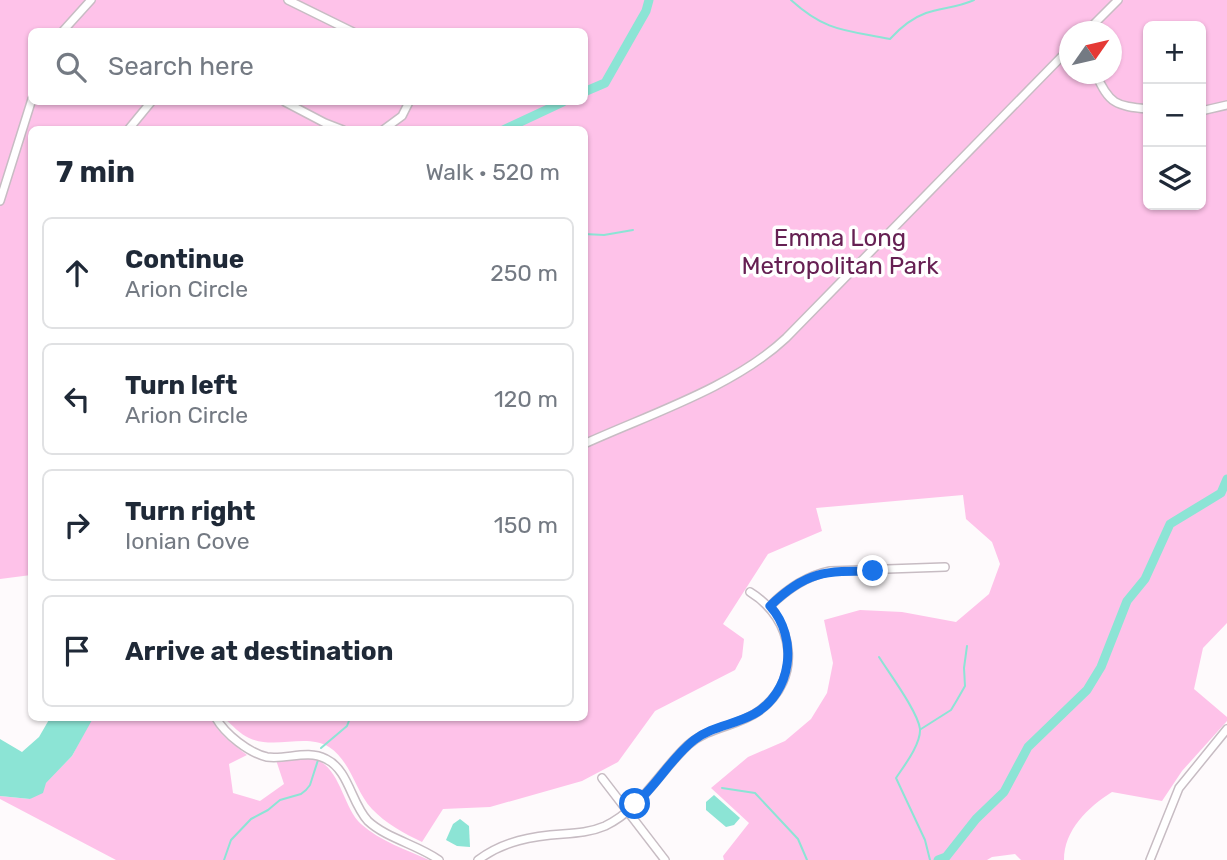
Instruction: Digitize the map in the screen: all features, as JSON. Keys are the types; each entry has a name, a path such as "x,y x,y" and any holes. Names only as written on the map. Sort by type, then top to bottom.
{"street":[{"path":"66,28 91,0"},
{"path":"288,0 345,28"},
{"path":"1098,21 1118,0"},
{"path":"588,442 729,379 769,354 1059,58"},
{"path":"1101,84 1114,103 1143,109"},
{"path":"0,201 30,105"},
{"path":"131,126 149,105"},
{"path":"291,105 333,126"},
{"path":"388,126 402,116 408,105"},
{"path":"1206,110 1227,105"},
{"path":"770,606 797,584 830,571 945,567"},
{"path":"478,860 506,844 527,837 596,830 606,826 650,790 679,754 695,740 712,730 755,714 774,696 785,673 788,648 782,624 770,606 750,592"},
{"path":"219,721 244,746 267,757 303,754 328,760 337,767 354,802 369,822 439,860"},
{"path":"1150,860 1185,778 1227,729"},
{"path":"602,778 666,860"}],"green space":[{"name":"Emma Long Metropolitan Park","path":"0,0 1227,0 1227,623 1203,648 1194,689 1227,717 1227,721 1182,771 1162,801 1112,792 1094,805 1073,829 1065,849 1064,860 1021,860 1015,854 987,860 724,860 723,856 749,823 711,788 748,757 785,741 811,719 827,693 833,663 824,620 860,610 902,612 956,622 989,594 1000,564 992,542 966,519 963,495 816,508 822,531 768,554 723,624 744,639 742,657 735,670 655,711 618,762 582,781 490,807 443,809 422,842 396,828 372,809 343,760 329,747 310,741 259,741 242,734 227,721 588,721 588,126 28,126 28,575 0,579"},
{"path":"90,721 212,721 231,743 247,755 229,764 233,793 260,801 284,784 276,760 309,758 319,761 328,767 334,776 349,807 361,824 385,840 429,860 116,860 0,799 0,796 30,799 72,756"}],"shaded area":[{"path":"48,721 91,721 72,756 46,783 43,793 30,799 0,796 0,739 22,752 39,737"},
{"path":"714,795 740,818 734,825 726,827 706,810 706,802"},
{"path":"460,819 469,826 470,847 457,846 446,840 453,824"}],"waterway":[{"path":"588,90 605,83 646,11 649,0"},
{"path":"791,0 826,24 890,39 921,15 974,0"},
{"path":"512,126 557,105"},
{"path":"588,234 604,235 633,230"},
{"path":"938,860 946,857 976,819 1004,792 1028,747 1087,690 1101,667 1127,601 1145,579 1170,524 1221,493 1227,479"},
{"path":"921,729 951,710 965,686 967,646"},
{"path":"879,657 909,703 920,729 915,748 896,778 925,840 930,860"},
{"path":"321,748 347,726 349,721"},
{"path":"224,860 231,840 251,819 280,800 306,790 318,760"},
{"path":"722,788 755,793 798,839 807,860"}],"route":[{"path":"635,804 695,740 712,730 755,714 768,704 779,689 787,666 788,648 782,624 770,606 781,595 797,584 830,571 873,571"}]}
